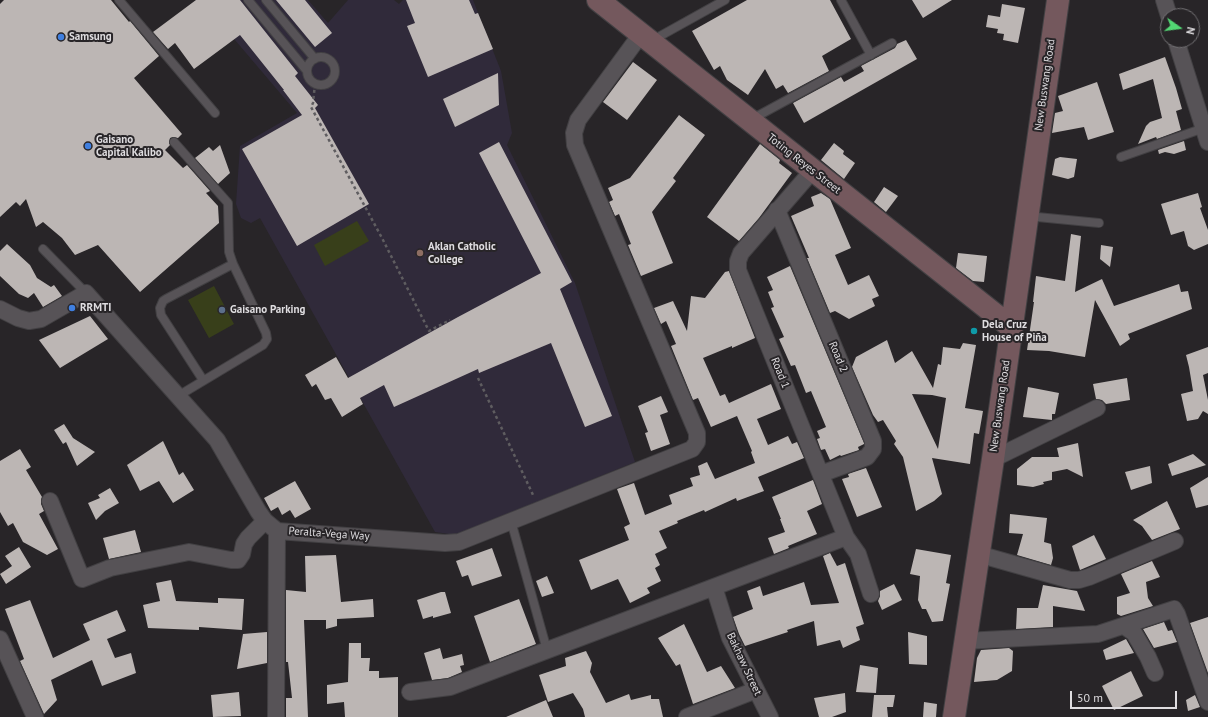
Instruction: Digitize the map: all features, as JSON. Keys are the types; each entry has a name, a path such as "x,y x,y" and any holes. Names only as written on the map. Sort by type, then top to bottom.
{"street":[{"name":"Toting Reyes Street","path":"598,0 1011,327"},
{"name":"New Buswang Road","path":"954,717 1058,0"},
{"name":"Peralta-Vega Way","path":"271,526 445,543 459,542 692,449 697,442 697,433 575,145 574,133 578,120 645,38"},
{"path":"1179,48 1206,135"},
{"name":"Road 1","path":"813,170 741,252 738,261 738,270 846,537 858,554 871,594"},
{"name":"Road 2","path":"777,210 873,441 873,449 867,456 821,474"},
{"path":"0,309 18,318 29,321 41,319 86,294 217,440 258,511 271,526 276,717"},
{"path":"992,459 1097,408"},
{"path":"50,501 82,579 110,568 189,552 238,560 248,538 271,526"},
{"path":"410,692 450,687 846,537"},
{"path":"978,554 1070,580 1079,580 1175,541"},
{"name":"Bakhaw Street","path":"714,587 730,638 770,717"},
{"path":"965,641 1098,634 1167,610 1174,609 1208,702"},
{"path":"1124,626 1134,633 1148,657 1155,673"},
{"path":"0,639 35,717"},
{"path":"687,717 756,690"}],"lane":[{"path":"119,0 215,113"},
{"path":"248,0 307,71"},
{"path":"266,0 315,59"},
{"path":"645,38 725,0"},
{"path":"841,0 871,55"},
{"path":"750,120 892,43"},
{"path":"321,57 330,60 333,64 335,72 331,81 319,85 311,81 308,77 307,71 310,63 321,57"},
{"path":"1121,157 1206,135"},
{"path":"174,142 228,203 229,252 233,264 266,332 266,341 263,345 178,396"},
{"path":"1027,216 1099,223"},
{"path":"43,249 86,294"},
{"path":"203,380 161,315 160,308 166,299 233,264"},
{"path":"511,521 547,650"}],"path":[{"path":"315,84 313,103 311,107 382,238 430,331 450,320"},
{"path":"478,378 540,510"}],"shaded area":[{"name":"Aklan Catholic College","path":"201,0 308,0 328,23 348,0 394,0 399,4 403,0 473,0 501,71 512,133 507,145 575,283 635,462 456,535 435,532 260,218 251,223 241,218 236,204 240,146 297,113"}],"green space":[{"path":"357,221 369,241 325,266 314,245"},
{"path":"214,286 234,324 209,338 188,300"}],"building":[{"name":"Gaisano Capital Kalibo","path":"4,0 111,0 159,56 134,78 182,134 178,138 170,138 170,145 165,150 183,168 187,165 210,191 206,193 218,206 219,223 140,292 98,245 75,255 62,238 43,222 36,227 26,199 20,206 16,202 0,217 0,4"},
{"path":"196,0 240,0 298,73 295,76 318,105 315,108 369,204 297,246 242,149 302,115 240,35 194,69 175,43 168,49 153,32"},
{"path":"276,0 305,0 332,33 315,47"},
{"path":"406,0 469,0 475,14 478,13 493,49 428,77 407,26 415,23"},
{"path":"747,0 830,0 851,39 822,56 829,71 788,93 783,85 776,89 765,69 748,95 727,80 720,66 714,70 692,31"},
{"path":"912,0 952,0 923,18"},
{"path":"1002,4 1025,8 1018,43 1003,40 1004,34 997,33 998,29 986,27 988,15 1000,17"},
{"path":"906,40 917,59 804,123 793,103 841,77 844,82 864,71 861,66 895,48 897,44"},
{"path":"1165,57 1182,109 1176,111 1181,130 1138,144 1146,126 1150,122 1162,118 1153,79 1123,90 1119,74"},
{"path":"633,62 657,80 627,120 603,102"},
{"path":"498,73 499,105 455,127 443,99"},
{"path":"1097,82 1114,132 1088,140 1084,127 1052,133 1055,113 1063,111 1058,96"},
{"path":"679,115 705,135 673,178 676,181 652,212 673,263 641,276 628,245 631,244 619,214 615,216 609,202 613,200 608,188 630,178"},
{"path":"1184,141 1186,150 1174,154 1165,152 1159,154 1158,150"},
{"path":"499,142 572,282 560,289 612,416 585,427 551,343 479,373 478,369 394,407 384,385 360,398 363,404 342,417 331,398 325,400 316,384 312,387 305,375 336,357 348,378 541,273 479,153"},
{"path":"834,143 844,151 843,154 855,163 844,179 821,160"},
{"path":"760,144 780,160 779,163 792,173 759,218 739,241 707,217"},
{"path":"220,145 230,173 218,184 195,158 209,147 213,151"},
{"path":"1060,157 1077,159 1074,177 1068,179 1052,175 1055,159"},
{"path":"884,187 898,196 886,212 874,202"},
{"path":"821,193 830,199 851,248 835,255 848,285 869,275 879,296 872,299 875,306 849,319 835,311 830,313 791,216 814,206 811,197"},
{"path":"1198,193 1202,207 1200,208 1208,230 1208,244 1194,250 1188,246 1184,231 1171,235 1161,204"},
{"path":"1071,234 1081,236 1075,292 1102,279 1114,306 1179,284 1181,292 1188,291 1192,309 1128,334 1130,339 1120,346 1095,300 1085,357 1049,351 1027,350 1036,276 1065,281"},
{"path":"7,244 30,265 37,278 51,287 54,285 62,296 43,307 34,293 28,298 19,294 0,276 0,251"},
{"path":"1101,245 1113,247 1110,267 1100,259"},
{"path":"958,253 987,256 984,282 973,281 956,268"},
{"path":"790,266 864,443 858,447 859,450 841,456 840,455 830,460 825,449 821,450 817,439 820,438 817,431 826,427 811,391 806,393 795,365 791,366 779,339 784,337 771,308 774,307 768,292 773,290 767,277"},
{"path":"729,271 755,338 703,358 720,396 725,394 729,403 771,384 781,409 757,419 768,445 788,436 792,444 797,442 804,458 758,477 764,491 737,501 736,498 705,512 704,510 677,521 678,523 659,531 667,548 655,554 660,565 655,568 661,581 647,588 650,593 630,603 618,579 591,590 579,560 629,540 624,527 630,524 617,489 634,483 645,515 672,504 669,495 693,486 690,478 700,475 698,466 707,462 715,479 755,463 751,452 752,451 737,416 711,427 698,398 693,400 671,346 676,344 666,321 661,324 654,308 673,301 687,331 691,296 705,298 725,272"},
{"path":"90,316 108,339 60,368 39,340"},
{"path":"887,340 895,363 912,351 933,388 938,364 941,365 943,347 960,349 963,343 976,345 965,408 983,411 979,434 974,433 970,464 932,458 942,494 934,501 916,511 903,457 894,444 896,441 883,420 878,422 873,415 852,367 856,357","holes":["912,394 932,395 946,398 938,449"]},
{"path":"1208,347 1208,373 1203,375 1208,400 1208,414 1203,411 1198,419 1187,421 1181,394 1193,391 1186,355"},
{"path":"1127,378 1130,400 1106,404 1102,400 1096,399 1093,384"},
{"path":"1028,387 1059,393 1055,414 1052,414 1052,420 1023,417"},
{"path":"661,396 668,412 660,415 670,444 651,451 645,433 648,432 638,406"},
{"path":"64,424 73,438 95,452 77,466 66,442 63,444 54,430"},
{"path":"163,441 179,475 183,472 194,490 173,503 159,481 140,491 127,465"},
{"path":"1078,443 1083,477 1067,469 1052,472 1052,480 1043,482 1044,484 1033,487 1017,485 1017,469 1032,457 1059,457 1057,448"},
{"path":"20,449 31,467 26,470 42,497 41,504 44,511 39,514 58,549 47,555 23,542 13,523 8,526 0,512 0,461"},
{"path":"1193,454 1206,465 1172,476 1168,464"},
{"path":"1150,466 1152,483 1131,490 1125,472"},
{"path":"866,468 882,507 857,517 842,479 849,477 848,474"},
{"path":"1208,477 1208,505 1196,508 1190,488"},
{"path":"813,480 822,504 807,511 817,534 788,546 789,548 774,554 768,538 785,532 772,497"},
{"path":"295,481 311,509 295,518 290,510 282,515 278,507 271,511 264,498"},
{"path":"110,488 119,503 105,511 96,520 88,503 100,498 98,495"},
{"path":"1167,501 1180,529 1152,540 1142,526 1133,520"},
{"path":"1010,514 1047,518 1044,542 1051,544 1053,558 1051,565 1017,555 1023,534 1009,533"},
{"path":"135,530 141,552 109,559 103,538"},
{"path":"1094,535 1106,559 1080,570 1072,546"},
{"path":"19,547 31,567 6,584 0,574 12,566 5,556"},
{"path":"492,548 502,576 472,586 468,575 462,577 456,561"},
{"path":"916,549 951,555 946,583 950,584 943,621 932,622 926,609 922,609 918,600 920,576 910,574"},
{"path":"830,553 837,566 845,563 864,624 856,627 860,640 843,648 840,640 817,646 814,621 787,630 788,632 745,646 733,617 753,609 747,591 760,586 763,596 804,582 811,605 839,603 823,556"},
{"path":"336,555 341,602 373,599 374,617 337,619 337,626 326,629 326,620 304,620 308,717 286,717 286,698 292,698 288,662 286,662 286,590 306,592 305,556"},
{"path":"1152,561 1160,577 1146,582 1148,598 1153,606 1121,616 1117,614 1117,597 1130,593 1121,574"},
{"path":"547,576 554,593 542,597 536,581"},
{"path":"171,580 176,601 218,603 218,598 244,599 242,630 199,627 199,630 148,628 143,605 160,601 156,583"},
{"path":"894,584 902,600 882,610 878,601 880,591"},
{"path":"1043,585 1077,591 1085,611 1053,606 1053,627 1016,629 1017,608 1038,608"},
{"path":"445,592 451,613 423,619 417,600"},
{"path":"519,599 536,644 490,662 474,616"},
{"path":"30,600 53,658 90,640 83,624 117,610 126,631 107,639 115,658 131,653 136,673 102,686 92,660 51,680 57,700 44,714 20,661 24,659 5,609"},
{"path":"1208,617 1208,673 1190,623"},
{"path":"1164,622 1168,631 1172,630 1177,642 1154,648 1143,629"},
{"path":"684,624 707,672 721,666 735,688 693,704 680,664 676,666 658,638"},
{"path":"267,632 267,663 237,669 243,634"},
{"path":"908,632 927,636 927,665 909,664"},
{"path":"1126,639 1134,653 1106,660 1103,650"},
{"path":"349,643 361,643 361,658 370,658 369,671 379,671 379,678 398,677 398,717 345,717 344,702 327,704 327,685 348,682"},
{"path":"440,648 443,659 462,654 464,665 460,666 462,672 448,678 432,680 424,653"},
{"path":"1009,648 1013,651 1012,671 997,680 974,682 977,658 981,650"},
{"path":"586,651 592,663 590,672 606,703 629,694 631,700 651,695 651,699 659,699 663,717 585,717 583,709 573,693 548,702 539,675 566,666 565,658"},
{"path":"860,665 878,668 876,693 856,692"},
{"path":"1131,671 1143,696 1114,710 1102,686"},
{"path":"239,692 241,716 213,717 211,695"},
{"path":"845,693 846,712 832,717 819,717 814,698"},
{"path":"874,695 895,695 893,707 887,707 888,717 872,717"},
{"path":"1195,695 1200,707 1188,711 1186,700"},
{"path":"546,700 553,717 506,717"},
{"path":"924,702 937,704 936,717 923,717"}],"place":[{"name":"Samsung","path":"61,37"},
{"name":"Gaisano Capital Kalibo","path":"88,146"},
{"name":"Aklan Catholic College","path":"420,253"},
{"name":"RRMTI","path":"72,308"},
{"name":"Gaisano Parking","path":"222,310"},
{"name":"Dela Cruz House of Piña","path":"974,331"}]}
